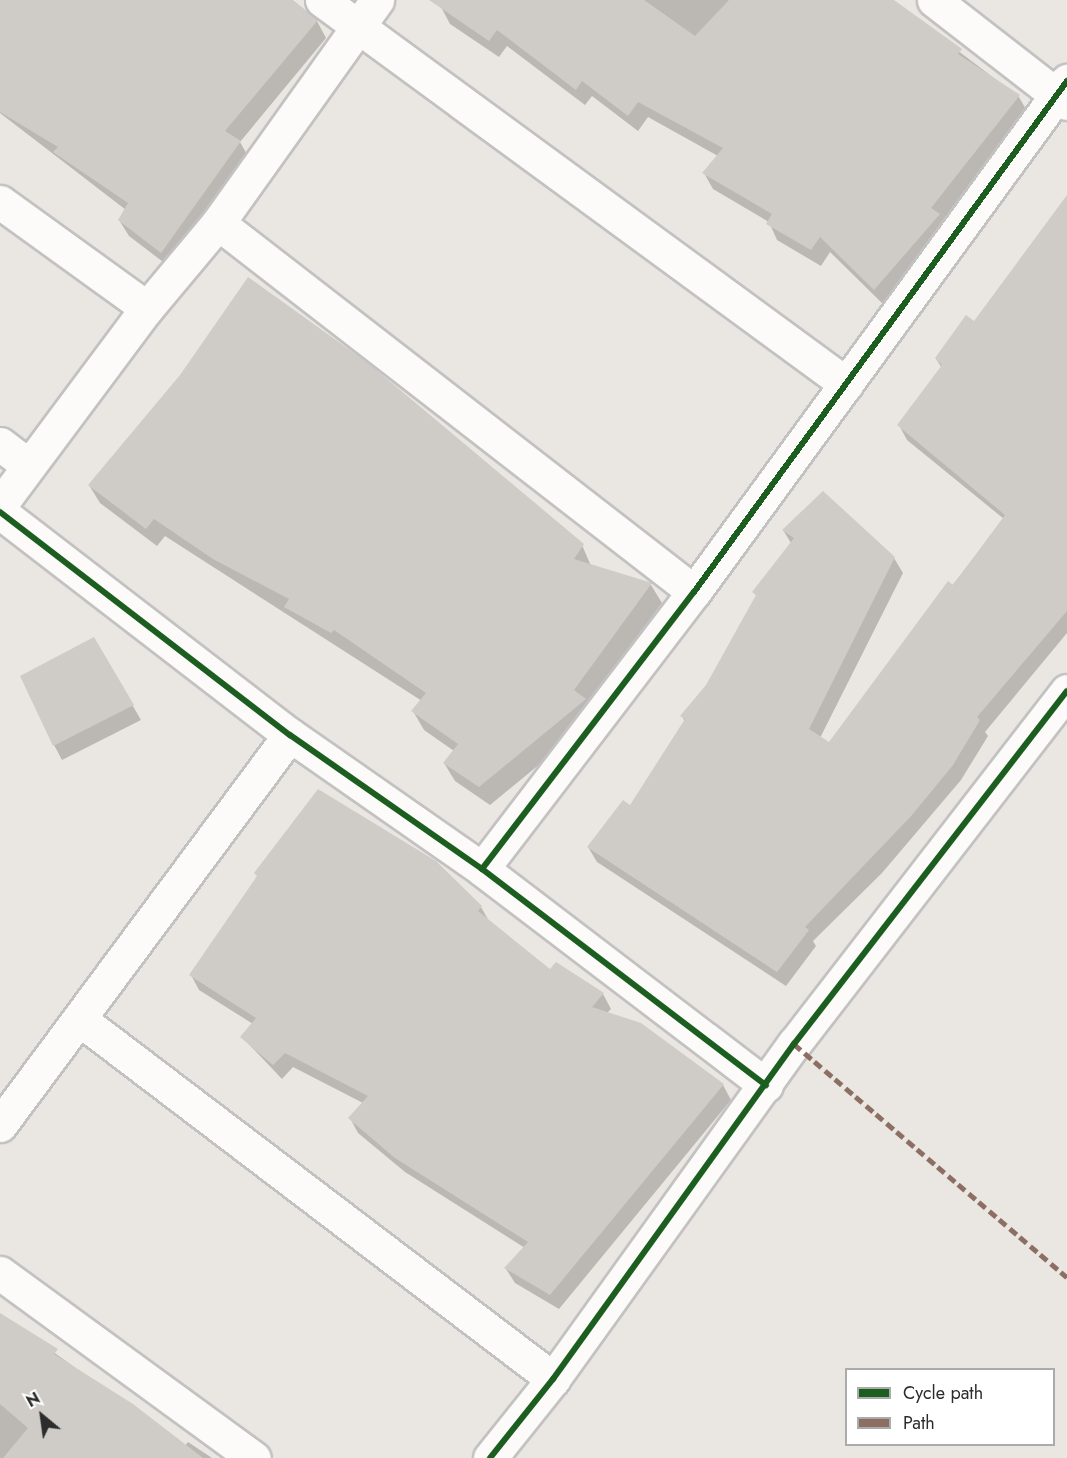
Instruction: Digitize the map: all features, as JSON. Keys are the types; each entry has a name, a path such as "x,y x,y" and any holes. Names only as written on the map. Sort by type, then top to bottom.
{"street":[{"path":"322,0 846,384"},
{"path":"0,505 147,308 218,223 377,0"},
{"path":"482,869 694,592 1063,93 934,0"},
{"path":"0,202 147,308"},
{"path":"218,223 694,592"},
{"path":"0,444 28,465"},
{"path":"0,512 291,735 482,869 766,1085"},
{"path":"490,1458 553,1379 766,1085 1067,690"},
{"path":"0,1125 82,1021 291,735"},
{"path":"82,1021 553,1379"},
{"path":"0,1273 254,1458"}],"building":[{"path":"0,0 293,0 318,20 225,131 241,141 161,253 118,220 128,203 53,152 58,147 0,112"},
{"path":"429,0 644,0 695,36 729,0 894,0 962,49 958,54 1020,95 931,208 940,214 874,290 820,237 811,250 766,224 772,214 702,173 723,148 638,102 628,116 582,81 576,90 497,30 489,41"},
{"path":"1067,195 1067,611 977,717 980,720 953,765 912,815 805,927 809,930 777,972 587,847 623,800 630,805 685,719 680,716 706,685 756,595 752,592 794,538 782,530 823,491 895,557 809,729 829,742 948,581 953,585 1005,515 897,425 942,365 935,358 966,315 974,321"},
{"path":"248,277 368,363 584,544 574,559 652,583 574,690 586,699 479,787 443,763 458,744 411,711 426,693 334,630 331,633 284,607 289,599 213,559 154,519 146,529 88,485 180,375"},
{"path":"94,637 134,705 53,746 20,676"},
{"path":"318,789 436,861 482,906 478,911 550,969 556,962 604,993 592,1007 641,1023 724,1084 550,1295 504,1268 528,1242 395,1158 348,1118 368,1096 285,1053 273,1065 240,1037 256,1018 189,975 257,876 254,873"},
{"path":"0,1313 58,1349 54,1354 133,1404 203,1458 3,1458 28,1428 0,1404"}],"marked path":[{"path":"794,1044 1067,1277"}],"cycle path":[{"path":"482,869 694,592 1067,81"},
{"path":"0,512 290,735 482,869 766,1085"},
{"path":"490,1458 553,1379 794,1044 1067,691"}]}
